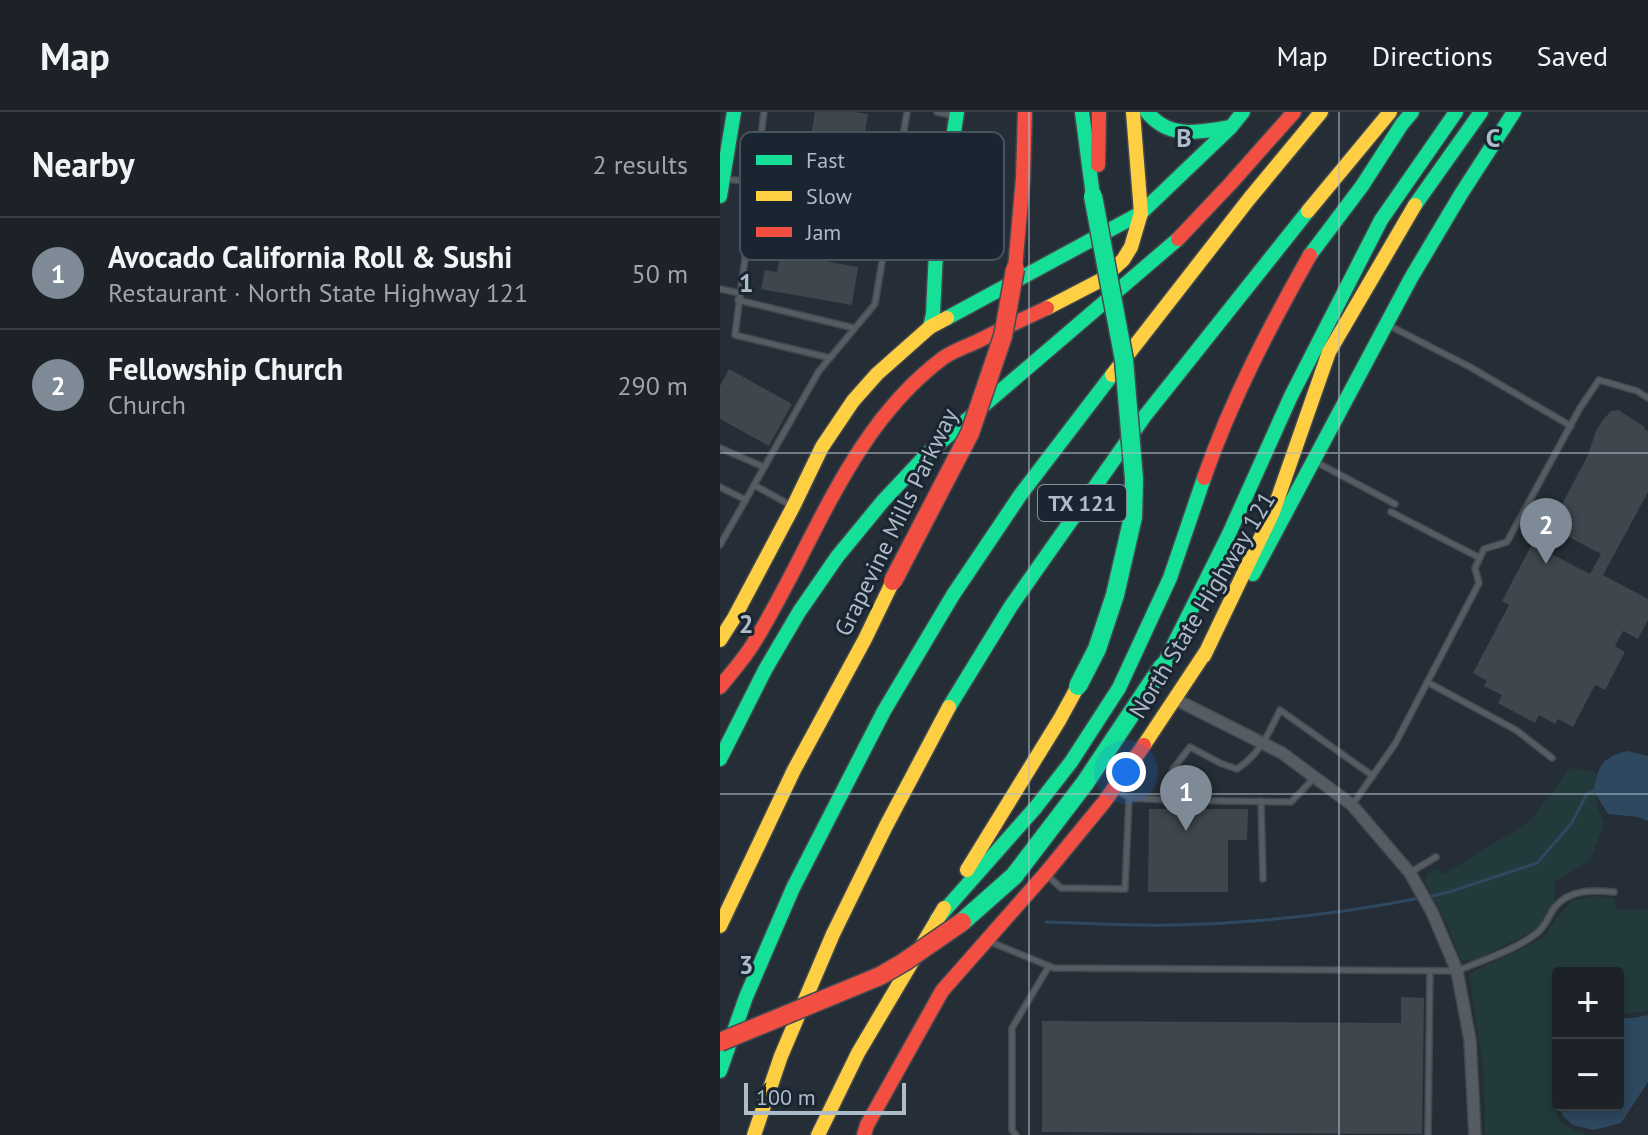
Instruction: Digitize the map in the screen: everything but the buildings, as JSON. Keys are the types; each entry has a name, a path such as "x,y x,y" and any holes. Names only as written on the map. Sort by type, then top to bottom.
{"main road":[{"path":"721,187 734,112"},
{"name":"Grapevine Mills Parkway","path":"720,926 794,770 970,433 1003,336 1015,269 1025,112"},
{"path":"818,1135 858,1053 1060,719 1097,649 1115,595 1133,517 1134,479 1124,360 1093,196 1082,112"},
{"path":"1093,196 1100,156 1099,112"},
{"path":"720,687 752,646 855,457 910,386 946,356 1101,280 1123,260 1131,247 1141,213 1133,112"},
{"path":"1147,112 1167,128 1183,133 1231,127"},
{"path":"720,640 822,447 853,401 877,374 930,327 1141,213 1243,112"},
{"path":"720,759 775,653 804,605 856,531 890,491 928,453 1171,246 1294,112"},
{"name":"TX 121","path":"720,1071 746,997 793,888 884,711 953,595 1068,431 1321,112"},
{"name":"TX 121","path":"754,1135 781,1056 833,934 886,826 978,658 1144,417 1390,112"},
{"path":"937,919 1071,762 1119,688 1170,578 1207,470 1236,400 1276,317 1310,255 1412,112"},
{"path":"720,1042 880,976 963,921 1014,876 1085,783 1163,666 1228,536 1291,396 1381,220 1456,112"},
{"path":"1204,656 1273,512 1329,352 1414,206 1481,112"},
{"name":"North State Highway 121","path":"864,1135 942,991 1045,874 1121,794 1175,699 1241,596 1435,237 1514,112"},
{"path":"930,327 936,260"}],"street":[{"path":"1175,699 1282,753 1352,805 1410,873 1432,912 1457,971 1470,1040 1475,1135"}],"lane":[{"path":"761,132 764,112"},
{"path":"904,132 907,112"},
{"path":"937,112 956,114"},
{"path":"743,260 735,335 830,358"},
{"path":"720,545 819,371 875,304 882,260"},
{"path":"720,289 738,297 855,328"},
{"path":"1387,324 1470,367 1571,426"},
{"path":"1352,805 1395,744 1479,583 1475,568 1484,549 1507,542 1599,380 1647,396"},
{"path":"720,448 764,467"},
{"path":"1315,461 1395,504"},
{"path":"754,485 793,507"},
{"path":"720,487 746,500"},
{"path":"1391,512 1480,558"},
{"path":"1427,682 1516,730 1552,758"},
{"path":"1166,800 1173,769 1190,747 1237,769 1264,744 1280,710 1373,776"},
{"path":"1045,874 1061,888 1125,889 1121,794 1166,800 1291,802 1315,778"},
{"path":"1261,801 1263,879"},
{"path":"1410,873 1436,857"},
{"path":"987,941 1054,968 1457,971 1503,952 1539,932 1556,906 1568,896 1582,891 1614,892"},
{"path":"1016,1135 1012,1130 1012,1028 1049,966"},
{"path":"1428,1135 1430,971"}],"green space":[{"path":"1569,768 1596,772 1596,798 1604,823 1590,861 1555,881 1555,900 1537,929 1475,960 1464,961 1425,882 1426,876 1439,869 1442,875 1529,822"},
{"path":"1598,896 1614,898 1617,910 1648,909 1648,1011 1624,1013 1624,967 1552,967 1552,1111 1557,1111 1569,1128 1591,1135 1485,1135 1484,1074 1469,975 1544,938 1572,901"}],"water":[{"path":"1627,751 1648,756 1648,821 1608,814 1594,791 1602,764 1612,756"},
{"path":"1648,1015 1648,1082 1621,1123 1594,1130 1573,1125 1561,1111 1624,1111 1624,1018"}],"waterway":[{"path":"1427,897 1537,863 1571,824 1587,794 1594,791"},
{"path":"1046,922 1159,925 1237,922 1329,913 1420,898"}],"traffic: fast":[{"path":"720,196 734,112"},
{"path":"954,132 957,112"},
{"path":"1082,112 1093,196"},
{"path":"1147,112 1165,127 1186,132 1231,127"},
{"path":"947,318 1141,213 1243,112"},
{"path":"1310,255 1412,112"},
{"path":"1163,666 1228,536 1291,396 1381,220 1456,112"},
{"path":"1415,205 1481,112"},
{"path":"1253,574 1411,278 1514,112"},
{"path":"1078,686 1097,649 1115,595 1133,517 1134,479 1124,360 1093,196"},
{"path":"949,707 1011,606 1144,417 1308,211"},
{"path":"720,759 765,670 799,612 837,557 883,501 928,453 1178,239"},
{"path":"930,327 936,260"},
{"path":"720,1071 746,997 793,888 884,711 953,595 1021,494 1112,375"},
{"path":"937,919 1036,807 1071,762 1119,688 1170,578 1204,478"},
{"path":"962,922 1014,876 1085,783 1163,666"}],"traffic: slow":[{"path":"1047,308 1101,280 1123,260 1131,247 1141,213 1133,112"},
{"path":"1112,375 1321,112"},
{"path":"1308,211 1390,112"},
{"path":"1204,656 1273,512 1329,352 1415,205"},
{"path":"720,640 822,447 853,401 877,374 930,327 947,318"},
{"path":"720,926 794,770 893,581"},
{"path":"1144,745 1207,650"},
{"path":"967,870 1078,686"},
{"path":"754,1135 781,1056 833,934 949,707"},
{"path":"818,1135 858,1053 944,908"}],"traffic: jam":[{"path":"1015,269 1025,112"},
{"path":"1098,165 1099,112"},
{"path":"1178,239 1294,112"},
{"path":"1204,478 1252,364 1310,255"},
{"path":"893,581 970,433 1003,336 1015,269"},
{"path":"720,687 753,644 835,491 882,419 910,387 943,358 1047,308"},
{"path":"864,1135 942,991 1105,801 1144,745"},
{"path":"720,1042 880,976 962,922"}],"place":[{"name":"Fellowship Church","path":"1546,564"},
{"name":"Avocado California Roll & Sushi","path":"1186,831"}]}
